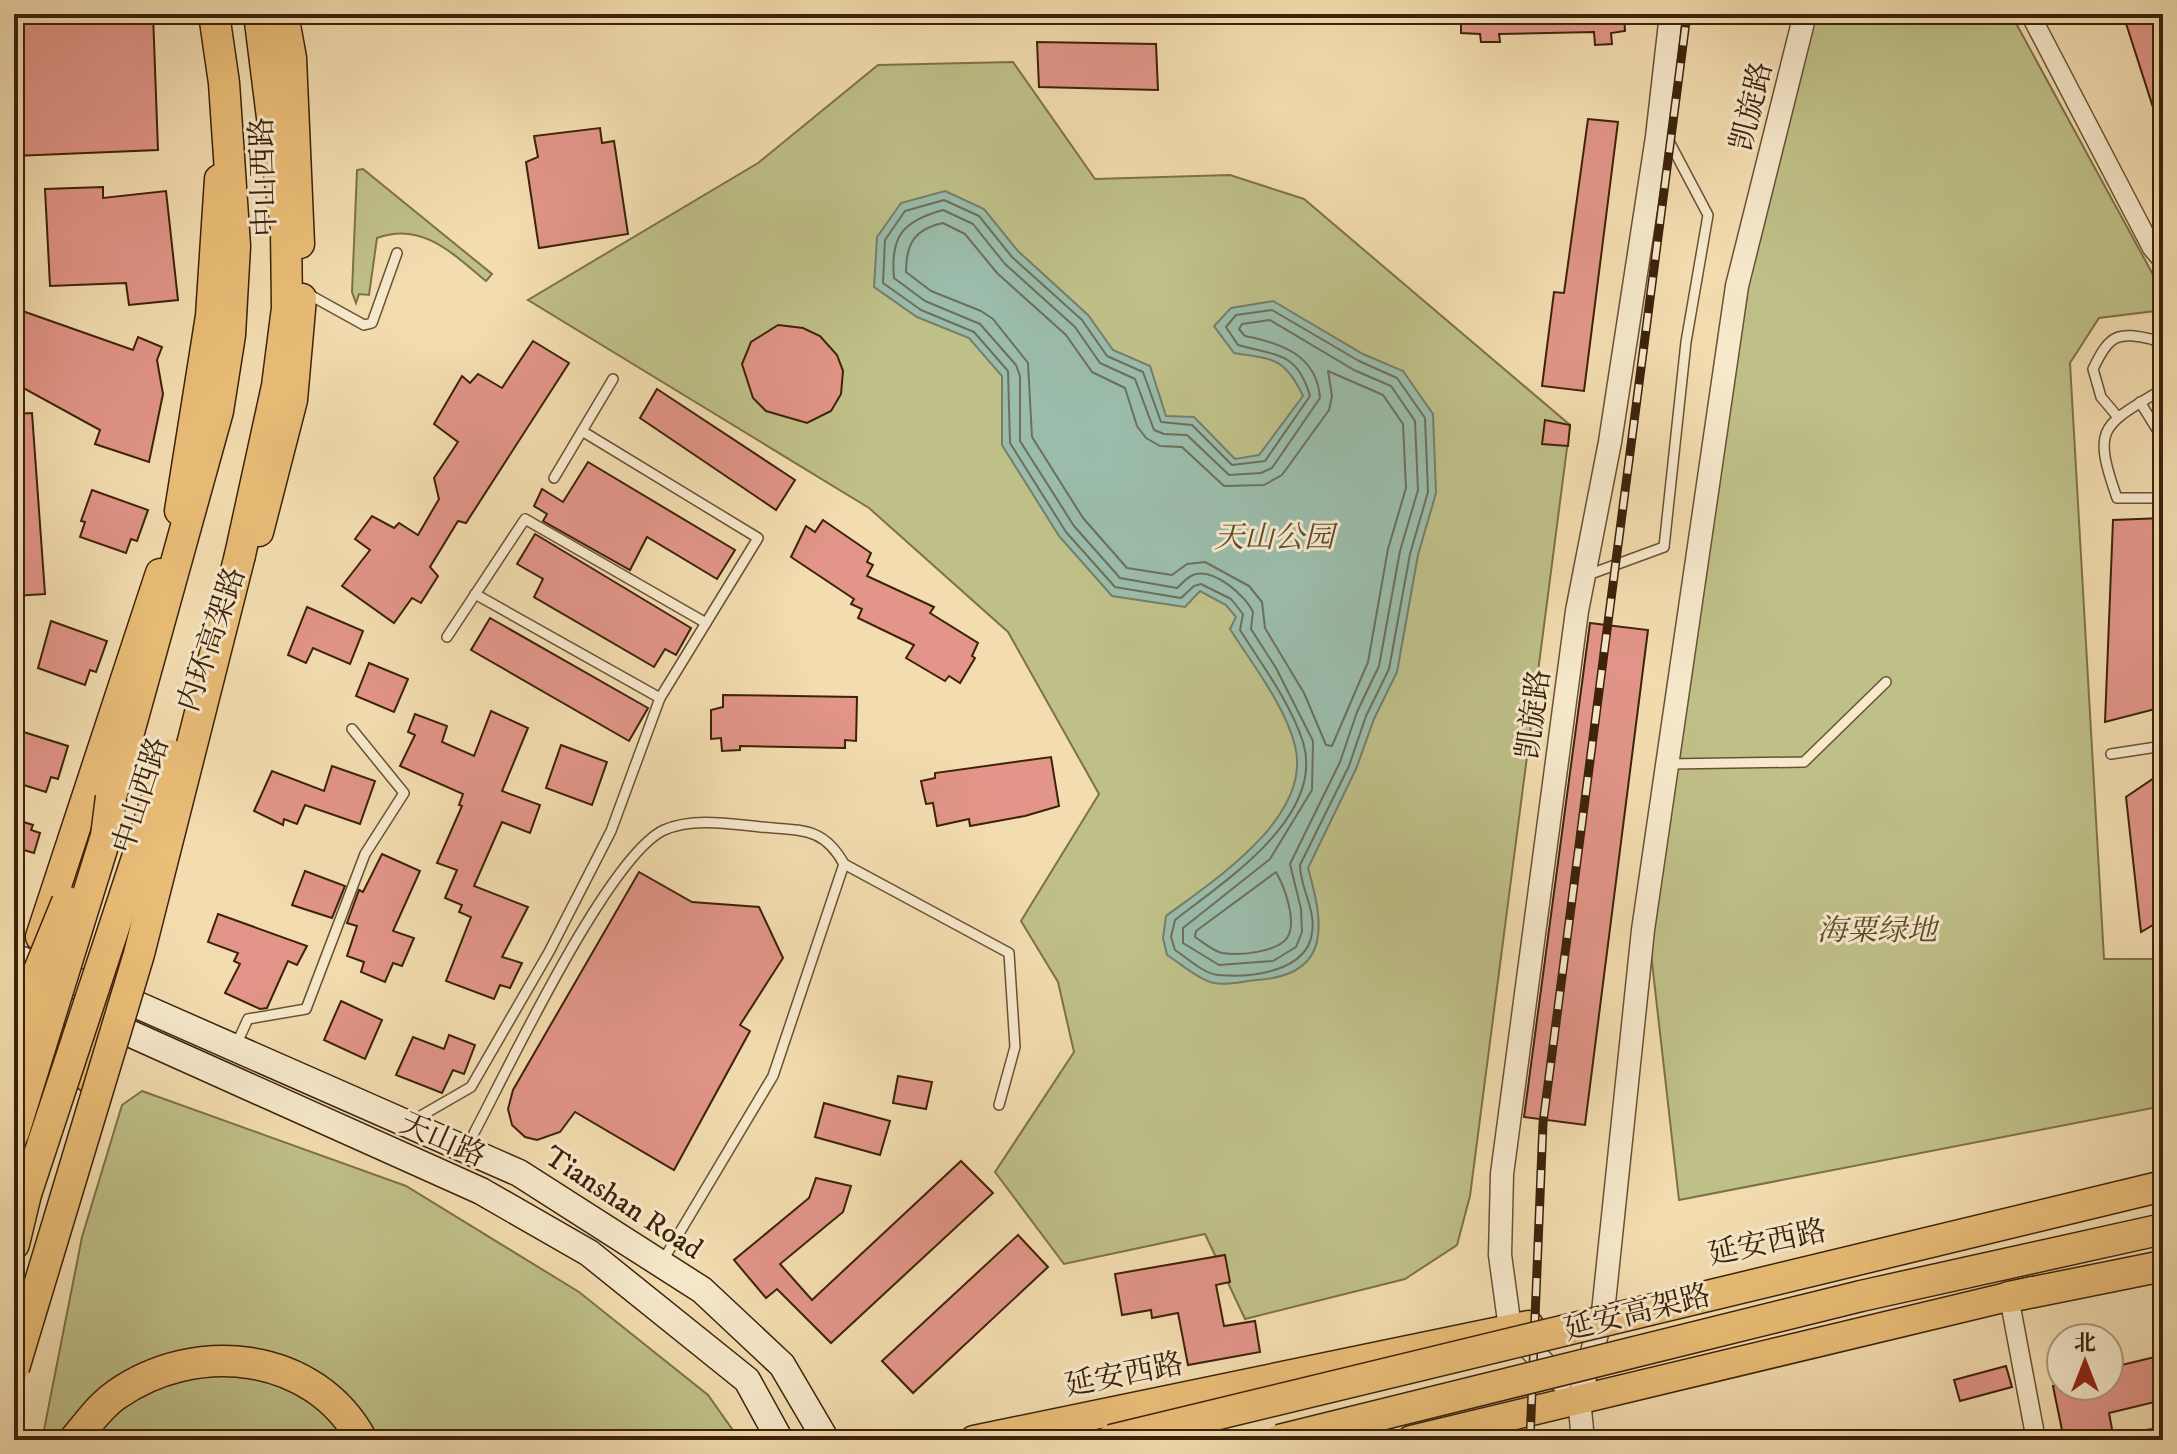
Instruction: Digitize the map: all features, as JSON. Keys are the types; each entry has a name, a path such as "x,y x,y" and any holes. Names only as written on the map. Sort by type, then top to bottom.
{"highway":[{"name":"内环高架路","path":"14,1132 106,836 111,797 218,411 230,335 235,246 224,83 214,14"},
{"name":"内环高架路","path":"14,1244 26,1194 109,934 240,555 277,386 287,308 286,229 259,14"},
{"path":"14,1368 139,954 240,555"},
{"path":"14,1046 33,985 111,797"},
{"name":"延安高架路","path":"1114,1440 2163,1183"},
{"name":"延安高架路","path":"1279,1440 1861,1296 2163,1229"},
{"path":"2009,1297 2163,1266"},
{"path":"74,1440 114,1396 151,1374 199,1360 252,1363 291,1373 327,1393 351,1420 362,1440"}],"main road":[{"name":"中山西路","path":"16,1003 23,960 177,523 210,316 220,201 216,77 207,14"},
{"name":"中山西路","path":"14,1354 102,1024 258,537 293,400 302,291 292,58 284,14"},
{"name":"Tianshan Road","path":"23,960 519,1173 702,1290 782,1365 826,1440"},
{"name":"天山路","path":"16,1003 102,1024 481,1191 589,1253 747,1380 780,1440"},
{"name":"延安西路","path":"974,1440 1383,1358 1510,1328 1603,1312 1874,1254 2163,1183"},
{"path":"1874,1254 1891,1327"},
{"path":"1411,1440 1891,1327 2163,1255"},
{"path":"2009,1297 2163,1275"},
{"name":"延安西路","path":"1114,1440 1296,1395 1383,1358"}],"street":[{"name":"凯旋路","path":"1510,1328 1500,1255 1502,1174 1584,576 1610,442 1659,122 1671,14"},
{"name":"凯旋路","path":"1583,1440 1579,1399 1603,1312 1643,930 1737,286 1805,14"},
{"path":"2030,14 2152,248 2163,261"},
{"path":"14,619 14,635"},
{"path":"2009,1297 2036,1440"},
{"path":"1510,1328 1579,1399"}],"lane":[{"path":"1584,576 1664,547 1686,342 1708,215 1659,122"},
{"path":"302,291 364,325 372,323 397,253"},
{"path":"2117,416 2101,397 2093,369 2106,343 2127,333 2155,340 2163,353"},
{"path":"554,478 613,379"},
{"path":"2163,389 2117,416 2103,435 2103,458 2117,498 2163,498"},
{"path":"2140,402 2163,439"},
{"path":"405,1124 431,1113 471,1087 549,952 611,831 660,698 758,538 582,431"},
{"path":"447,637 525,519 706,623"},
{"path":"475,594 660,698"},
{"path":"1667,764 1804,762 1886,682"},
{"path":"234,1049 248,1019 306,1009 365,854 404,793 352,729"},
{"path":"2111,754 2163,746"},
{"path":"474,1133 586,925 635,852 664,830 699,823 811,833 833,844 844,864 1009,953 1015,1047 999,1105"},
{"path":"662,1263 773,1076 844,864"},
{"path":"2141,1440 2141,1436 2163,1432"}],"green space":[{"name":"海粟绿地","path":"1816,14 2011,14 2163,293 2163,310 2099,318 2070,363 2104,959 2163,959 2163,1106 1679,1200 1649,936 1740,287"},
{"name":"天山公园","path":"1013,62 1095,179 1230,175 1304,199 1570,425 1470,1196 1457,1245 1405,1279 1245,1319 1205,1234 1064,1264 995,1172 1074,1052 1058,982 1021,921 1099,794 1008,632 869,508 528,300 758,163 878,65"},
{"path":"363,169 492,274 486,281 436,243 423,237 393,234 377,238 369,295 359,294 356,303 352,292 357,170"},
{"path":"142,1091 406,1186 579,1292 708,1395 732,1429 729,1440 42,1440 82,1237 122,1105"}],"water":[{"path":"945,191 984,209 1018,251 1088,315 1113,350 1150,366 1166,416 1194,417 1235,459 1259,455 1303,396 1297,383 1277,362 1234,353 1214,326 1231,308 1273,301 1363,354 1403,371 1433,414 1436,493 1418,555 1397,672 1374,719 1356,769 1308,868 1317,908 1317,943 1310,957 1299,968 1281,976 1229,984 1208,981 1167,955 1163,938 1166,916 1233,865 1255,844 1275,821 1289,797 1297,772 1295,746 1284,716 1230,629 1236,617 1226,605 1200,591 1185,607 1112,596 1059,536 1002,445 1002,376 969,338 917,317 874,287 877,237 901,203"}],"building":[{"path":"14,14 153,14 158,150 14,156"},
{"path":"1461,14 1624,14 1625,31 1611,33 1612,44 1595,45 1594,32 1499,34 1500,42 1481,42 1480,34 1461,33"},
{"path":"2123,14 2163,14 2163,125 2159,126"},
{"path":"1037,42 1156,44 1158,90 1039,87"},
{"path":"1588,119 1618,122 1584,391 1542,386 1554,292 1564,293"},
{"path":"600,128 602,143 614,141 628,234 539,248 526,162 538,157 534,136"},
{"path":"103,187 103,198 166,191 178,300 129,305 126,283 50,286 45,189"},
{"path":"14,308 133,350 138,337 162,347 157,360 163,394 149,462 95,444 100,430 14,383"},
{"path":"778,325 803,328 820,336 837,355 843,371 841,394 831,411 807,423 766,411 753,398 742,364 751,342"},
{"path":"533,341 569,363 466,523 458,521 430,567 438,576 421,603 412,598 394,623 342,586 370,550 355,539 372,516 394,528 399,523 418,535 439,499 434,478 458,442 434,424 462,376 470,383 478,374 502,388"},
{"path":"657,389 795,480 776,510 640,418"},
{"path":"32,413 45,594 14,596 14,414"},
{"path":"1545,420 1570,425 1568,446 1542,444"},
{"path":"588,462 735,550 717,579 647,537 630,570 543,521 547,514 534,506 542,489 563,502"},
{"path":"92,490 148,510 137,541 131,539 126,553 80,537 85,522 81,521"},
{"path":"2163,518 2163,707 2105,722 2113,520"},
{"path":"823,520 871,553 867,562 873,565 867,576 934,607 930,613 978,643 972,656 975,658 960,683 949,676 945,681 906,658 914,645 858,618 862,609 851,604 854,599 791,557 806,526 815,532"},
{"path":"535,534 691,628 676,655 665,649 654,667 534,597 543,579 517,564"},
{"path":"307,607 363,631 350,664 313,648 306,663 288,655"},
{"path":"490,618 648,708 629,741 471,650"},
{"path":"51,621 107,641 96,672 90,670 85,685 38,668"},
{"path":"1590,623 1648,630 1585,1125 1524,1117"},
{"path":"369,663 408,679 394,712 356,696"},
{"path":"723,695 857,697 856,741 845,740 845,748 740,746 740,750 722,751 721,738 711,739 711,710 723,707"},
{"path":"491,711 528,728 502,791 540,805 530,833 502,822 474,886 528,907 502,957 522,963 510,988 500,985 494,999 446,981 471,917 459,912 462,905 445,898 457,870 437,863 462,806 459,805 463,794 400,766 415,735 408,732 415,714 447,726 442,742 474,756"},
{"path":"14,729 68,746 58,779 51,777 46,792 14,782"},
{"path":"561,745 607,762 592,805 546,788"},
{"path":"1051,757 1059,806 970,826 969,819 937,826 933,803 926,804 921,781 935,778 935,773"},
{"path":"332,766 375,781 360,824 305,805 297,824 284,819 283,825 254,811 272,771 324,791"},
{"path":"2163,772 2163,919 2141,932 2126,797"},
{"path":"14,819 33,825 31,830 40,833 34,853 24,850 17,872 14,871"},
{"path":"382,854 420,871 393,931 414,938 402,966 393,963 385,982 361,972 364,962 347,956 357,926 347,923 359,890 363,892"},
{"path":"305,871 345,886 332,918 292,905"},
{"path":"639,872 692,902 759,907 783,958 740,1025 750,1031 674,1170 575,1112 560,1132 537,1140 525,1137 512,1125 508,1109 513,1090"},
{"path":"218,914 307,946 297,965 288,961 267,1008 260,1009 225,993 240,964 234,961 238,953 208,942"},
{"path":"341,1001 382,1020 365,1059 324,1040"},
{"path":"449,1035 475,1045 464,1074 453,1070 442,1093 396,1075 413,1037 444,1049"},
{"path":"898,1076 932,1082 926,1109 893,1103"},
{"path":"824,1103 890,1121 880,1155 815,1137"},
{"path":"961,1161 993,1193 831,1343 777,1289 766,1298 734,1260 809,1198 816,1178 851,1186 843,1212 780,1264 812,1300"},
{"path":"1018,1235 1048,1267 913,1393 882,1361"},
{"path":"1225,1255 1230,1282 1216,1285 1224,1326 1255,1321 1260,1352 1188,1365 1178,1313 1152,1318 1151,1310 1122,1315 1115,1274"},
{"path":"2163,1355 2163,1400 2109,1413 2114,1440 2064,1440 2056,1402 2125,1402 2125,1364"},
{"path":"2006,1366 2012,1387 1960,1401 1954,1380"}],"railway":[{"path":"1530,1440 1543,1123 1687,14"}]}
